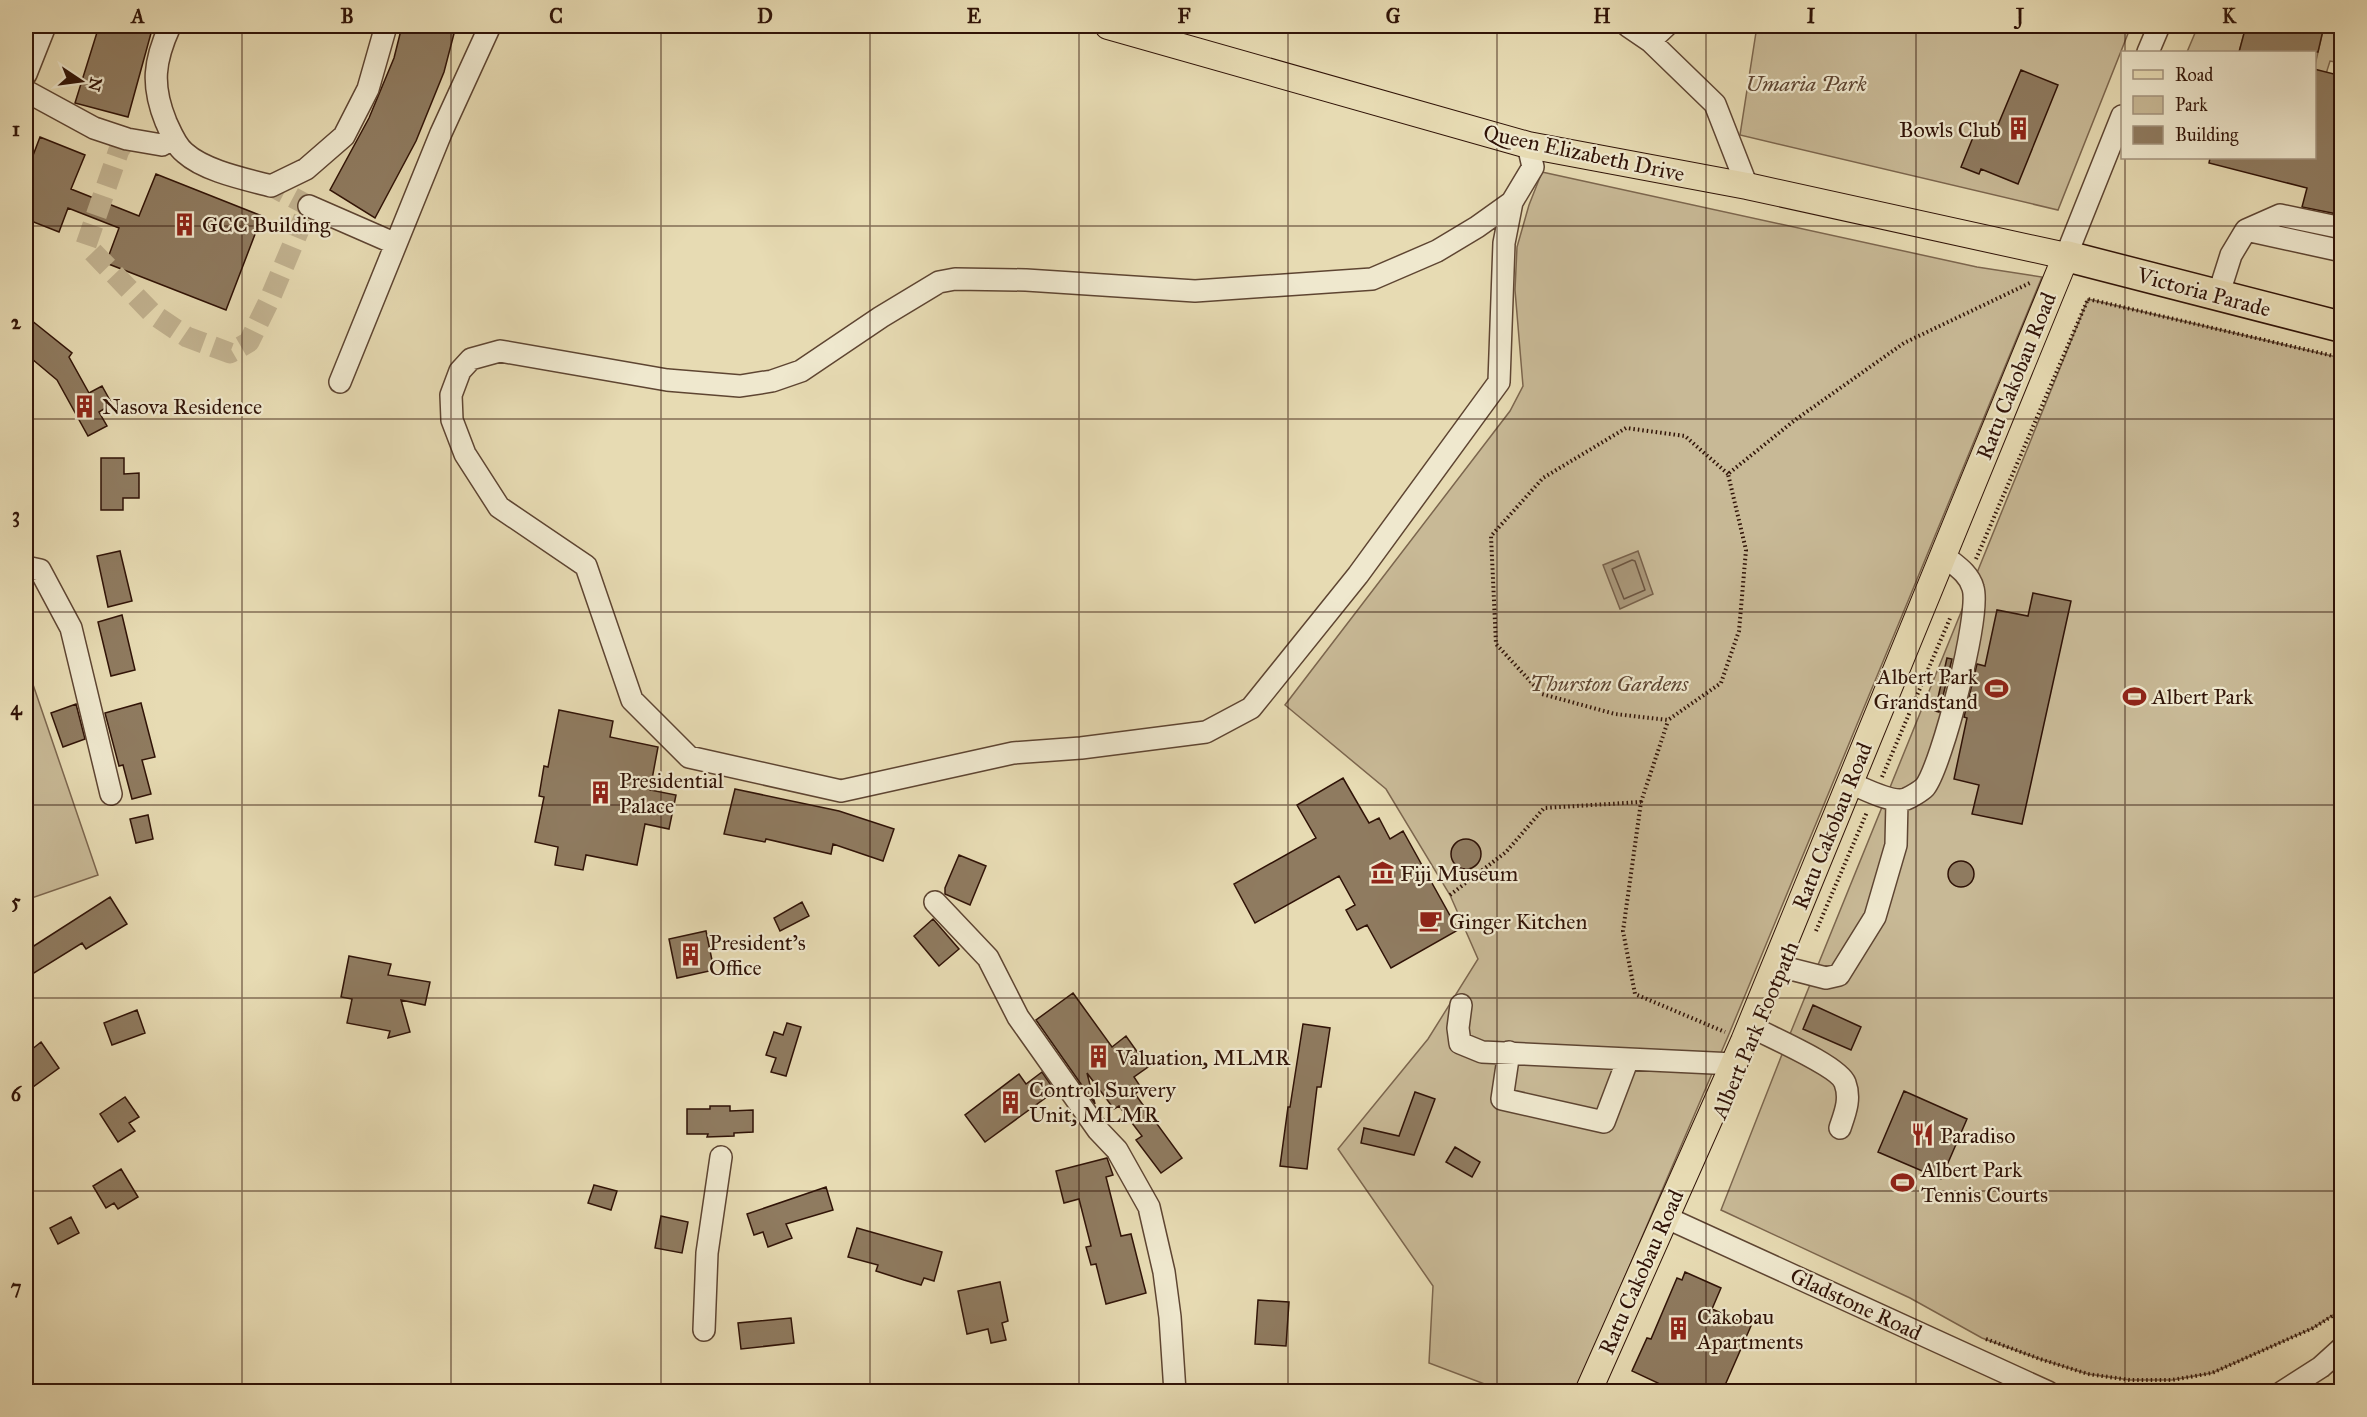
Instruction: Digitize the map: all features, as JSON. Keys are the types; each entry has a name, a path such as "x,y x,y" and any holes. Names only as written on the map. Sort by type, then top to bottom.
{"highway":[{"name":"Victoria Parade","path":"2066,256 2342,327"}],"main road":[{"name":"Queen Elizabeth Drive","path":"1108,26 1528,145 1747,186 2066,256"},
{"name":"Ratu Cakobau Road","path":"1588,1392 1747,1033 1787,969 1850,783 2066,256"}],"street":[{"path":"26,74 45,26"},
{"path":"170,26 162,44 154,76 159,105 173,137 185,153 221,173 270,186 306,169 344,136 368,89 386,26"},
{"path":"340,382 441,133 490,26"},
{"path":"1628,26 1650,40 1715,104 1747,186"},
{"path":"1650,40 1666,26"},
{"path":"2148,51 2159,26"},
{"path":"26,91 94,128 127,139 162,145 173,137"},
{"path":"2066,256 2121,118"},
{"path":"1512,202 1437,251 1372,279 1195,291 1026,280 955,279 939,282 881,317 801,371 772,381 740,386 667,380 500,351 471,359 460,371 451,394 452,420 465,454 499,507 586,566 632,700 689,757 841,792 1013,753 1081,748 1206,732 1251,708 1358,575 1499,382 1504,243 1512,202 1533,167 1528,145"},
{"path":"309,206 396,244"},
{"path":"2218,296 2231,255 2247,230 2280,215 2342,228"},
{"path":"1477,227 1504,243"},
{"path":"2247,230 2342,251"},
{"path":"1850,783 1897,801 1907,799 1925,787 1944,743 1969,645 1974,612 1974,590 1968,576 1943,555"},
{"path":"26,567 40,570 71,628 111,794"},
{"path":"1787,969 1826,978 1839,975 1854,953 1875,917 1896,845 1897,801"},
{"path":"935,902 988,958 1018,1017 1098,1130 1117,1150 1149,1207 1164,1272 1170,1317 1175,1392"},
{"path":"1461,1005 1458,1028 1460,1043 1482,1052 1734,1064"},
{"path":"1747,1033 1832,1068 1845,1081 1849,1099 1840,1128"},
{"path":"1509,1052 1502,1099 1604,1122 1628,1059"},
{"path":"704,1330 706,1253 721,1158"},
{"name":"Gladstone Road","path":"1665,1217 2048,1392"},
{"path":"2282,1392 2321,1367 2342,1348"}],"path":[{"path":"1728,474 1796,420 1904,343 2042,277 2066,256"},
{"name":"Albert Park Footpath","path":"1787,969 1875,793 2088,299 2342,358"},
{"path":"1668,720 1615,714 1542,694 1496,645 1491,536 1543,478 1626,428 1684,436 1728,474 1746,550 1739,632 1721,682 1668,720 1641,802 1623,931 1635,994 1747,1033"},
{"path":"1450,895 1506,852 1544,808 1641,802"},
{"path":"1982,1338 2088,1374 2130,1380 2172,1380 2212,1373 2313,1328 2342,1310"}],"green space":[{"name":"Umaria Park","path":"1757,26 2131,26 2058,210 1740,135"},
{"path":"2198,26 2246,26 2239,51 2187,51"},
{"path":"2324,26 2341,26 2341,63 2330,61 2316,106 2316,61"},
{"name":"Thurston Gardens","path":"1542,172 1977,267 2042,277 1729,1034 1576,1391 1503,1391 1429,1363 1433,1286 1338,1149 1428,1039 1478,959 1450,895 1386,789 1285,705 1510,411 1523,386 1515,290 1517,247 1529,205"},
{"name":"Albert Park","path":"2088,299 2341,358 2341,1310 2313,1328 2212,1373 2172,1380 2130,1380 2088,1374 1982,1338 1910,1298 1721,1210"},
{"path":"26,664 98,875 26,900"}],"water":[{"path":"1638,551 1653,594 1620,609 1603,565"}],"building":[{"path":"99,26 153,26 128,117 75,103"},
{"path":"402,26 456,26 444,72 416,141 375,218 330,190 369,118 394,58"},
{"path":"2246,26 2324,26 2318,52 2239,51"},
{"name":"Bowls Club","path":"2021,70 2058,85 2018,184 1981,169 1979,174 1961,167 1978,125 1995,132"},
{"path":"2316,70 2342,76 2342,215 2302,207 2307,188 2209,163 2210,159 2316,159"},
{"name":"GCC Building","path":"40,137 85,155 71,189 139,216 156,174 262,216 226,310 106,263 119,228 68,208 59,232 26,219 26,174"},
{"path":"26,316 72,353 69,357 89,393 102,386 112,404 99,412 107,426 88,436 57,380 26,354"},
{"path":"101,458 124,458 124,474 139,473 139,498 123,498 123,510 101,510"},
{"path":"120,551 132,601 108,607 97,556"},
{"name":"Albert Park Grandstand","path":"2033,593 2071,601 2022,824 1972,814 1979,785 1954,779 1967,718 1964,717 1977,664 1985,666 1997,610 2028,616"},
{"path":"122,615 135,670 111,676 98,622"},
{"path":"1947,658 1952,659 1939,712 1935,711"},
{"path":"141,703 155,757 142,760 151,794 132,799 123,765 119,766 105,713"},
{"path":"76,704 85,739 63,747 51,713"},
{"name":"Presidential Palace","path":"559,710 613,721 610,737 658,747 650,790 676,795 669,829 645,824 637,865 586,855 583,870 555,865 558,847 535,842 544,797 539,796 544,766 548,767"},
{"name":"Fiji Museum","path":"1343,778 1369,823 1379,818 1390,839 1403,831 1458,930 1391,968 1367,925 1357,930 1346,910 1355,905 1339,876 1255,923 1234,884 1316,838 1297,805"},
{"path":"735,789 839,811 894,829 883,861 833,844 831,854 766,839 765,842 724,834"},
{"path":"148,815 153,839 136,843 130,819"},
{"path":"1466,839 1477,843 1481,854 1477,865 1466,869 1455,865 1451,854 1455,843"},
{"path":"959,855 986,866 970,905 945,894 945,888"},
{"path":"1961,861 1970,865 1974,874 1970,883 1961,887 1952,883 1948,874 1952,865"},
{"path":"110,897 127,924 86,949 82,943 26,978 26,951"},
{"path":"802,902 809,916 780,931 774,918"},
{"path":"933,919 959,949 939,966 914,936"},
{"name":"President's Office","path":"706,931 714,970 677,978 669,939"},
{"path":"349,956 391,964 388,975 430,982 425,1005 401,1000 410,1032 388,1038 390,1031 347,1023 352,999 341,997"},
{"name":"Valuation, MLMR","path":"1073,993 1112,1047 1126,1036 1148,1067 1134,1077 1142,1089 1135,1094 1182,1158 1161,1173 1136,1140 1142,1136 1119,1106 1114,1109 1087,1073 1095,1104 1036,1020"},
{"path":"1813,1005 1861,1027 1851,1050 1803,1029"},
{"path":"137,1010 145,1033 112,1045 104,1023"},
{"path":"787,1023 801,1027 786,1076 771,1072 776,1058 766,1055 774,1032 783,1035"},
{"path":"1303,1024 1330,1028 1321,1087 1317,1087 1307,1169 1280,1166"},
{"path":"41,1042 59,1068 26,1092 26,1054"},
{"name":"Control Survery Unit, MLMR","path":"1042,1072 1055,1091 985,1142 965,1115 1019,1074 1026,1084"},
{"name":"Paradiso","path":"1904,1091 1967,1119 1941,1179 1878,1152"},
{"path":"1415,1092 1435,1099 1414,1155 1361,1143 1364,1128 1399,1136"},
{"path":"125,1097 139,1117 129,1123 135,1131 118,1142 100,1114"},
{"path":"710,1106 730,1106 730,1111 753,1110 753,1132 734,1133 734,1136 707,1137 708,1134 687,1134 687,1109 710,1109"},
{"path":"1455,1147 1480,1162 1472,1177 1446,1162"},
{"path":"1107,1158 1113,1175 1106,1177 1121,1236 1131,1234 1146,1293 1106,1304 1096,1264 1091,1265 1086,1247 1091,1246 1079,1199 1064,1203 1056,1171"},
{"path":"121,1169 138,1197 118,1209 114,1203 106,1208 93,1186"},
{"path":"594,1185 617,1191 611,1210 588,1203"},
{"path":"826,1187 833,1210 786,1224 792,1238 768,1247 763,1232 754,1235 747,1214"},
{"path":"661,1216 688,1222 682,1253 655,1248"},
{"path":"71,1217 79,1233 58,1244 50,1228"},
{"path":"857,1228 942,1252 934,1281 924,1278 921,1285 876,1271 878,1265 848,1257"},
{"name":"Cakobau Apartments","path":"1685,1272 1721,1288 1712,1309 1751,1326 1722,1392 1677,1392 1632,1371 1647,1338 1651,1339 1677,1278 1682,1280"},
{"path":"1000,1282 1008,1321 1002,1323 1006,1340 991,1343 988,1329 967,1334 958,1291"},
{"path":"1258,1300 1289,1302 1286,1346 1255,1344"},
{"path":"791,1318 794,1343 741,1349 738,1323"}],"tunnel":[{"path":"127,139 119,150 86,245 153,314 187,337 230,353 249,342 309,206 271,186"}],"place":[{"name":"Bowls Club","path":"2019,129"},
{"name":"GCC Building","path":"184,224"},
{"name":"Nasova Residence","path":"84,406"},
{"name":"Albert Park Grandstand","path":"1996,689"},
{"name":"Albert Park","path":"2134,696"},
{"name":"Presidential Palace","path":"601,793"},
{"name":"Fiji Museum","path":"1382,873"},
{"name":"Ginger Kitchen","path":"1431,921"},
{"name":"President's Office","path":"691,955"},
{"name":"Valuation, MLMR","path":"1098,1057"},
{"name":"Control Survery Unit, MLMR","path":"1011,1102"},
{"name":"Paradiso","path":"1922,1135"},
{"name":"Albert Park Tennis Courts","path":"1903,1182"},
{"name":"Cakobau Apartments","path":"1679,1329"}]}
